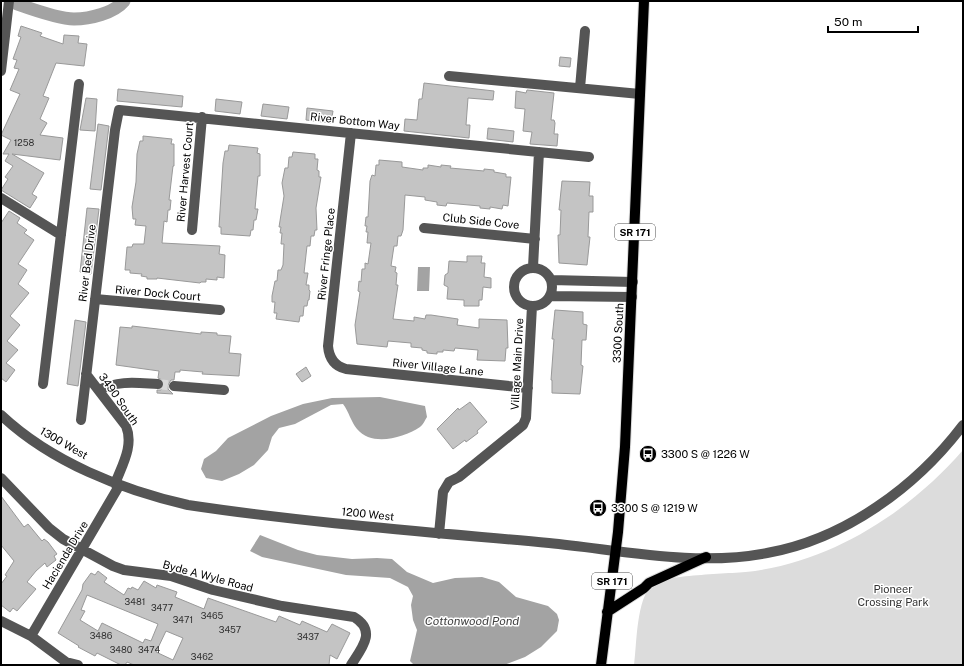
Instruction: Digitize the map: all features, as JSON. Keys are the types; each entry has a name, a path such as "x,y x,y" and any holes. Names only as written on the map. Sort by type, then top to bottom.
{"main road":[{"name":"3300 South","path":"601,665 616,551 625,447 644,1"},
{"path":"607,612 644,588 649,583 706,557"}],"street":[{"path":"1,71 9,1"},
{"path":"580,88 585,31"},
{"path":"449,76 640,94"},
{"path":"44,384 79,84"},
{"name":"River Bottom Way","path":"119,110 202,117 589,157"},
{"name":"River Bed Drive","path":"80,420 115,130 119,110"},
{"name":"River Harvest Court","path":"192,230 202,117"},
{"name":"River Fringe Place","path":"346,369 341,368 331,359 328,346 351,133"},
{"path":"539,152 533,267 541,269 551,280 552,291 550,296 632,298"},
{"path":"1,198 61,235"},
{"name":"Club Side Cove","path":"424,228 535,239"},
{"name":"Village Main Drive","path":"533,267 521,271 514,282 514,289 520,301 532,306 539,305 550,296"},
{"path":"551,280 633,282"},
{"name":"River Dock Court","path":"95,299 220,310"},
{"name":"Village Main Drive","path":"439,534 443,492 449,482 459,477 523,425 526,418 532,306"},
{"name":"River Village Lane","path":"346,369 528,388"},
{"name":"3490 South","path":"86,374 126,426 130,435 129,448 117,485"},
{"path":"99,390 109,385 124,382 158,384"},
{"path":"174,386 224,390"},
{"name":"1300 West","path":"1,415 33,439 66,460 117,485"},
{"name":"1200 West","path":"117,485 153,497 188,505 439,534 678,557 737,557 767,553 811,541 851,523 877,507 923,470 963,425"},
{"name":"Byde A Wyle Road","path":"1,478 49,528 63,539 113,566 124,570 171,576 220,592 282,606 354,617 361,621 366,634 365,642 351,665"},
{"name":"Hacienda Drive","path":"31,636 82,549 117,485"},
{"path":"1,621 31,636 66,663 78,665"}],"green space":[{"name":"Pioneer Crossing Park","path":"963,450 963,665 634,665 640,610 647,591 653,584 672,578 755,571 785,565 814,556 842,544 870,529 920,493"}],"water":[{"path":"418,267 430,267 429,291 417,291"},
{"path":"380,397 425,406 427,417 421,426 413,431 397,437 388,439 371,438 363,435 357,429 343,404 331,405 295,424 279,428 272,437 268,450 254,465 239,474 222,481 206,478 201,469 204,459 216,451 228,438 271,416 303,404 332,398"},
{"name":"Cottonwood Pond","path":"260,535 298,550 317,555 352,559 392,559 407,572 433,583 455,578 482,577 499,582 516,597 548,606 557,614 559,620 557,631 541,647 525,657 504,665 414,665 410,661 417,630 413,620 411,605 413,596 408,587 390,578 346,575 262,557 250,551"}],"building":[{"path":"21,26 42,33 40,36 63,44 64,35 79,36 78,43 87,44 84,66 56,63 43,96 49,98 40,119 47,123 40,135 63,138 60,160 12,154 44,173 32,194 37,197 30,208 1,190 8,179 5,177 13,166 5,161 9,154 3,154 11,140 1,135 20,94 10,90 19,69 14,68 17,60 13,59 21,37 18,36"},
{"path":"560,57 571,58 570,67 559,66"},
{"path":"424,83 494,91 493,100 468,98 466,125 470,125 469,138 404,131 405,119 417,120 419,99 422,99"},
{"path":"118,89 183,96 182,107 117,101"},
{"path":"527,90 554,93 551,120 554,120 555,123 554,134 558,134 557,146 530,144 532,132 523,131 525,109 515,108 516,91 526,93"},
{"path":"86,98 97,99 95,131 80,130"},
{"path":"216,99 242,102 240,114 215,111"},
{"path":"263,104 289,107 287,119 261,116"},
{"path":"307,108 333,111 331,123 306,120"},
{"path":"98,124 109,126 101,190 90,189"},
{"path":"488,128 514,131 513,142 487,139"},
{"path":"143,136 172,139 171,144 174,144 174,166 169,200 171,200 170,210 168,210 167,222 164,221 162,243 220,246 219,254 225,255 224,278 217,277 217,280 206,279 206,282 200,283 157,278 147,279 147,277 141,276 142,274 130,273 130,270 125,270 127,247 132,247 133,244 144,244 146,226 135,225 136,219 133,219 132,207 136,182 137,154 140,141 143,141"},
{"path":"229,145 258,148 257,153 260,154 260,176 258,176 255,209 258,209 256,220 254,220 253,230 251,230 250,236 221,234 221,227 219,227 223,163 225,151 228,151"},
{"path":"293,152 315,154 315,159 318,159 317,170 319,171 319,177 321,177 316,208 317,230 315,230 314,236 311,236 310,246 307,246 304,273 308,273 306,285 309,285 309,300 307,306 304,306 303,316 300,316 299,322 276,319 277,313 274,313 275,302 272,302 278,270 281,270 283,265 284,244 281,244 282,233 280,233 281,227 279,227 284,196 282,183 285,168 288,168 289,157 292,157"},
{"path":"379,160 402,162 402,167 423,170 423,168 428,168 428,165 441,167 441,165 451,166 450,168 484,171 484,169 494,170 494,172 506,174 506,177 511,177 508,206 503,205 502,209 490,207 490,209 480,208 480,206 447,203 446,206 437,205 437,202 425,200 425,197 405,195 403,230 401,236 398,236 397,246 394,246 391,266 396,267 396,285 398,285 393,319 414,321 414,317 425,319 426,315 431,315 458,319 457,325 479,328 479,319 507,320 508,348 506,348 505,361 477,360 478,350 455,348 454,351 443,350 443,352 437,352 437,354 427,353 427,351 422,350 422,348 411,347 411,343 388,341 387,347 357,344 355,325 360,292 358,291 359,281 361,282 362,269 365,269 365,263 368,264 371,243 367,243 368,232 366,232 367,226 365,226 366,217 368,217 370,181 372,175 375,176 376,165 379,165"},
{"path":"562,181 590,182 589,196 593,196 593,212 589,212 588,237 590,237 587,265 559,263 558,235 560,235 561,210 559,210"},
{"path":"87,208 99,209 91,274 80,272"},
{"path":"9,211 20,218 17,223 27,230 24,233 34,240 18,264 27,270 18,284 29,293 10,316 20,325 7,341 18,350 6,363 15,370 6,382 1,378 1,223"},
{"path":"467,256 482,256 481,263 485,263 484,277 491,278 491,288 483,287 482,300 479,300 479,306 464,306 464,300 447,299 448,287 444,285 445,275 448,273 449,261 467,262"},
{"path":"555,310 583,312 583,324 587,325 586,340 582,340 581,365 583,366 580,394 552,393 551,380 554,339 552,339"},
{"path":"75,320 86,322 78,386 67,384"},
{"path":"132,326 201,334 201,332 217,333 217,335 231,336 229,353 241,354 239,376 202,374 203,372 180,370 180,372 175,372 174,380 171,380 168,385 168,389 173,394 157,393 157,390 161,390 164,385 164,381 158,378 159,371 116,365 120,327 132,328"},
{"path":"306,367 311,376 302,382 296,374"},
{"path":"470,402 487,422 477,431 478,433 453,449 437,429 458,408 459,410"},
{"path":"1,496 24,527 28,524 42,541 44,539 48,542 57,554 54,556 56,560 47,567 45,563 27,582 36,589 17,611 13,608 10,612 1,605 1,584 7,576 5,575 14,561 1,545"},
{"path":"98,571 107,578 104,582 124,595 128,588 131,589 132,587 138,590 144,581 156,588 157,585 177,592 175,597 204,609 208,598 276,622 279,616 300,625 302,621 327,632 332,624 350,633 337,659 330,655 329,665 134,665 127,662 125,665 121,665 97,653 95,656 78,647 79,646 58,633 82,590 83,584 91,573 95,575","holes":["87,595 158,624 151,641 145,639 143,643 102,623 98,631 80,620 85,611 81,610","166,631 183,638 173,660 156,652"]}],"waterway":[{"path":"17,4 54,16 74,19 87,18 108,12 124,1"}],"tunnel":[{"path":"158,384 174,386"}],"place":[{"name":"3300 S @ 1226 W","path":"648,454"},
{"name":"3300 S @ 1219 W","path":"598,508"}]}
